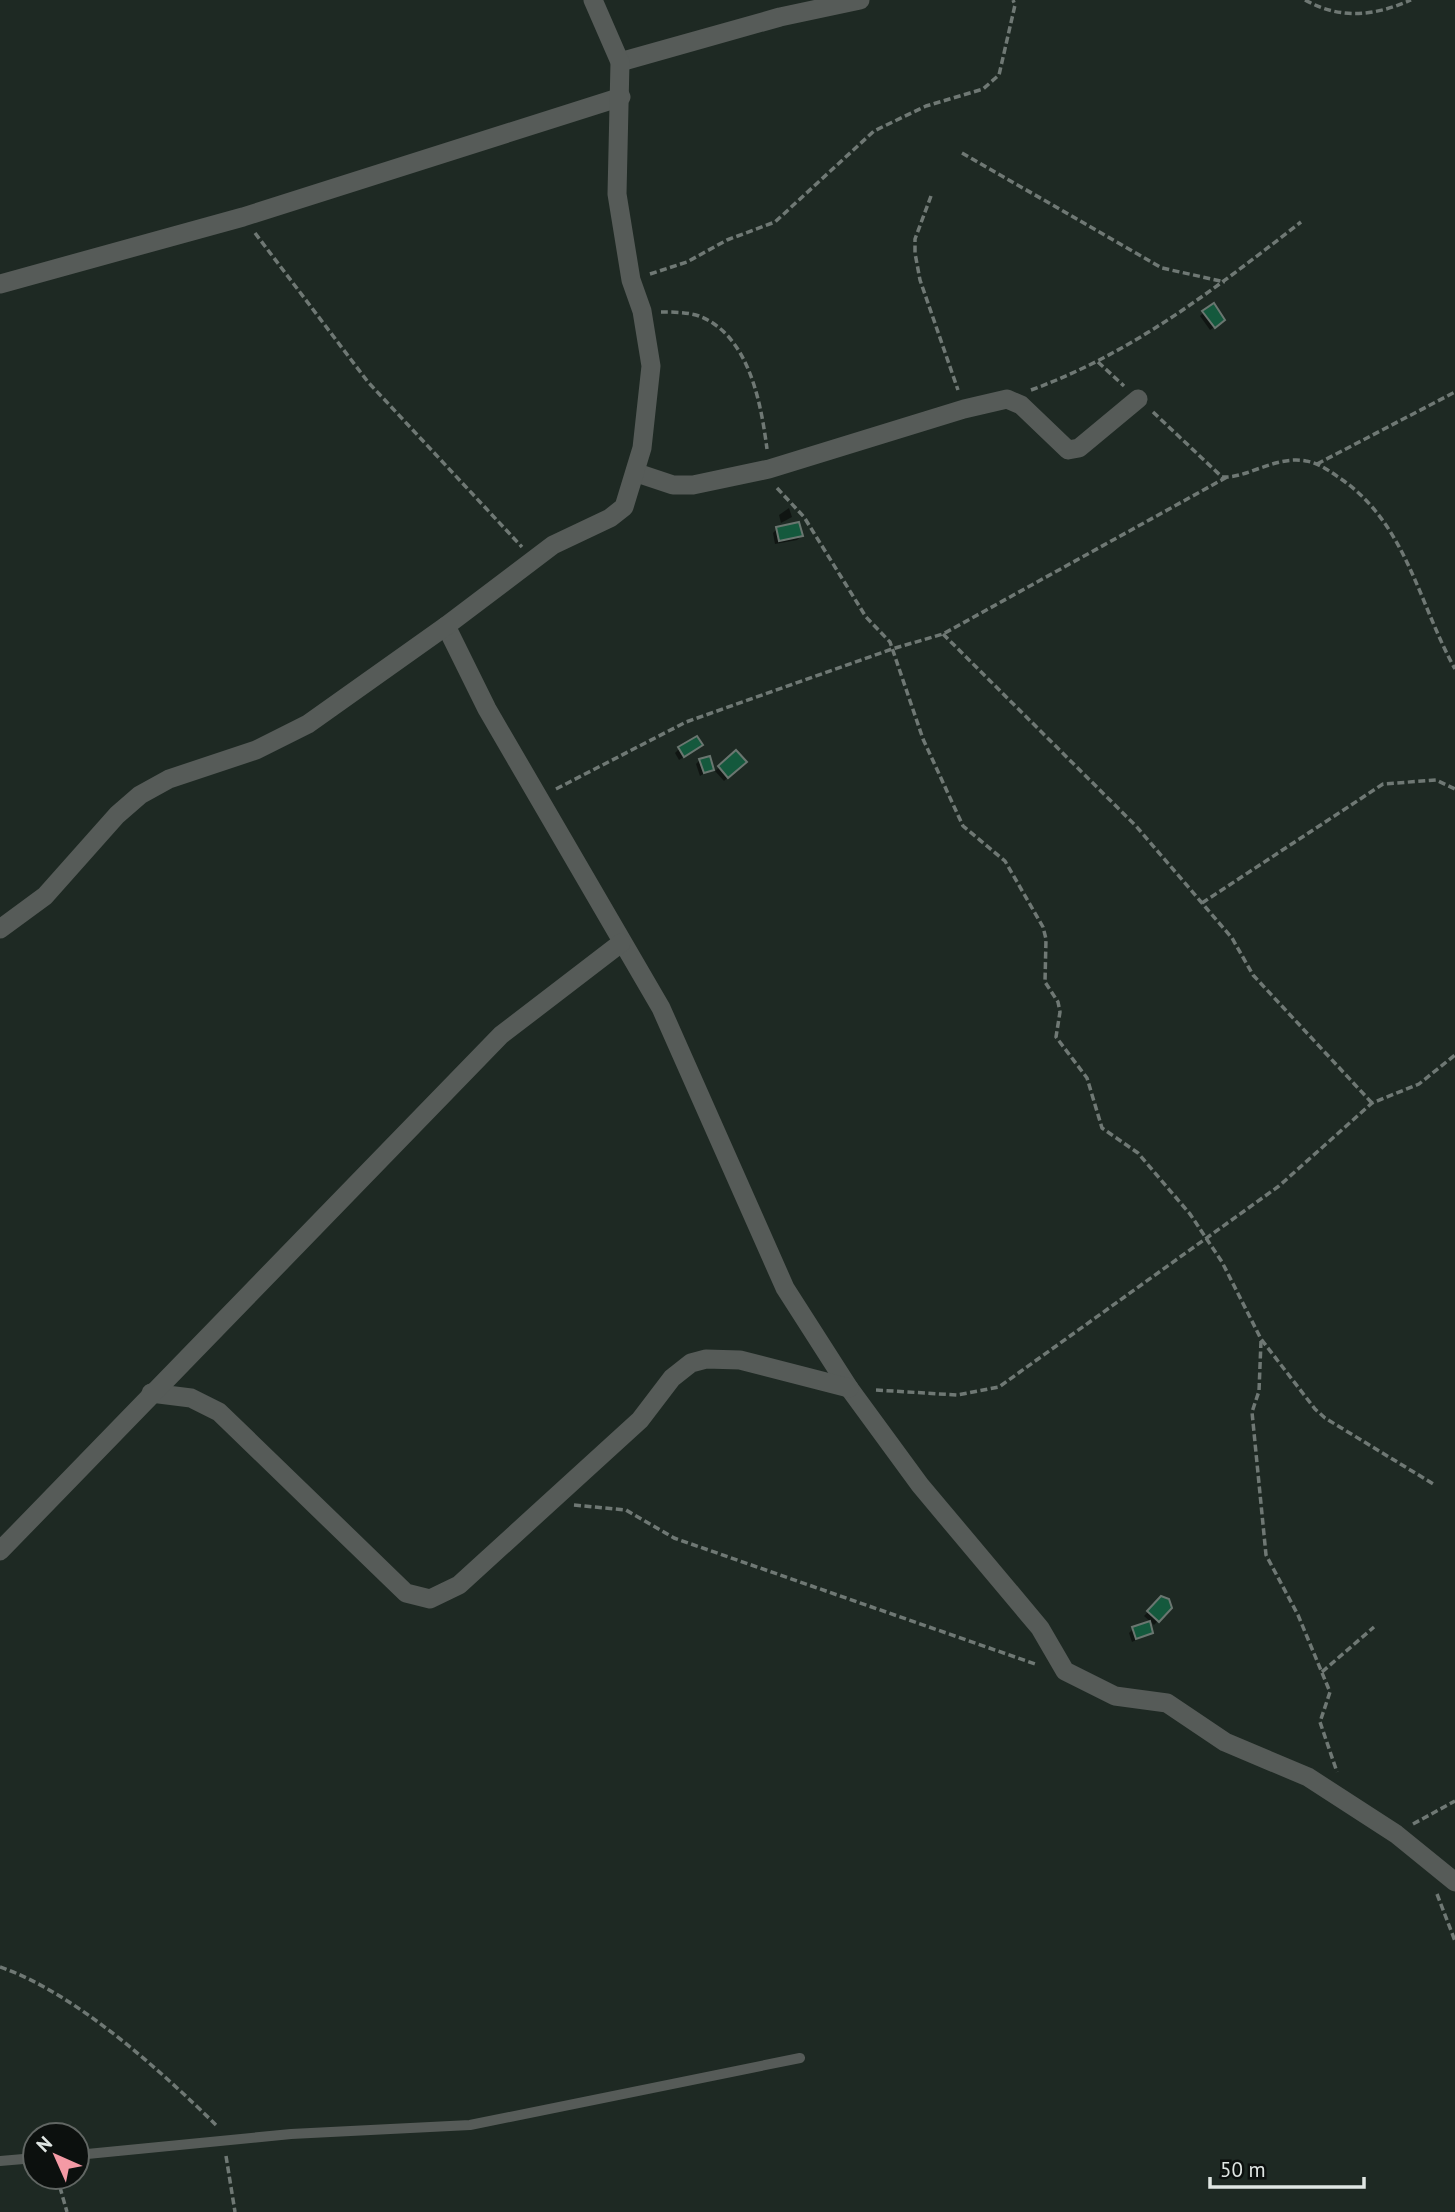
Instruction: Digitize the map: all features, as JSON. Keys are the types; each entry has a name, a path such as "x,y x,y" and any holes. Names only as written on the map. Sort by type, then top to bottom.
{"street":[{"path":"0,929 45,896 117,815 140,795 169,779 256,750 292,733 446,626 553,545 621,511 637,473 649,412 651,366 642,311 631,280 617,194 620,62 593,0"},
{"path":"620,62 780,17 860,0"},
{"path":"0,284 243,218 621,97"},
{"path":"637,473 679,486 764,470 964,409 1007,399 1021,405 1068,450 1079,447 1139,399"},
{"path":"446,626 487,709 661,1008 780,1278 849,1388 920,1485 1047,1637 1061,1665 1076,1679 1115,1696 1167,1703 1225,1742 1308,1777 1396,1833 1455,1882"},
{"path":"0,1551 501,1035 621,943"},
{"path":"151,1393 191,1398 219,1412 406,1593 415,1597 437,1597 459,1585 640,1420 672,1378 691,1363 706,1359 740,1360 849,1388"}],"lane":[{"path":"91,2153 226,2139 485,2123 800,2058"},
{"path":"0,2161 21,2159"}],"path":[{"path":"631,280 687,262 727,240 775,222 874,131 926,107 983,89 999,75 1008,47 1015,5 1013,0"},
{"path":"1305,0 1325,11 1343,15 1382,13 1411,0"},
{"path":"962,153 1162,268 1225,282"},
{"path":"931,195 915,239 915,253 920,279 964,409"},
{"path":"243,218 368,382 446,469 534,559"},
{"path":"1007,399 1098,362 1184,312 1301,222"},
{"path":"642,311 698,316 728,336 757,391 764,470 804,517 866,617 890,642 923,739 962,825 1004,861 1043,927 1046,939 1045,982 1058,1002 1060,1012 1056,1037 1087,1077 1101,1125 1110,1135 1138,1153 1190,1214 1222,1262 1261,1339 1325,1418 1435,1485"},
{"path":"1098,362 1217,473 1227,478"},
{"path":"1317,464 1455,392"},
{"path":"539,798 686,722 892,649 943,634 1227,478 1291,460 1317,464 1353,488 1382,518 1399,541 1415,576 1429,620 1455,669"},
{"path":"943,634 1136,826 1232,938 1253,975 1372,1103"},
{"path":"1202,903 1382,783 1436,780 1455,789"},
{"path":"849,1388 957,1395 999,1387 1206,1241 1279,1186 1372,1103 1419,1084 1455,1055"},
{"path":"1261,1339 1258,1391 1251,1412 1266,1555 1298,1615 1331,1692 1320,1722 1350,1804"},
{"path":"548,1504 626,1510 674,1538 1076,1679"},
{"path":"1322,1672 1374,1627"},
{"path":"1396,1833 1455,1801"},
{"path":"1430,1861 1437,1895 1455,1941"},
{"path":"0,1967 22,1975 79,2009 191,2100 226,2139 235,2212"},
{"path":"61,2191 66,2212"}],"building":[{"path":"1214,303 1225,320 1215,328 1202,311"},
{"path":"799,522 803,536 779,541 776,527"},
{"path":"697,736 703,745 684,757 678,747"},
{"path":"736,750 747,762 728,778 718,766"},
{"path":"710,756 714,770 704,773 699,759"},
{"path":"1161,1596 1169,1599 1172,1608 1159,1622 1147,1611"},
{"path":"1150,1621 1153,1633 1136,1639 1132,1627"}]}
